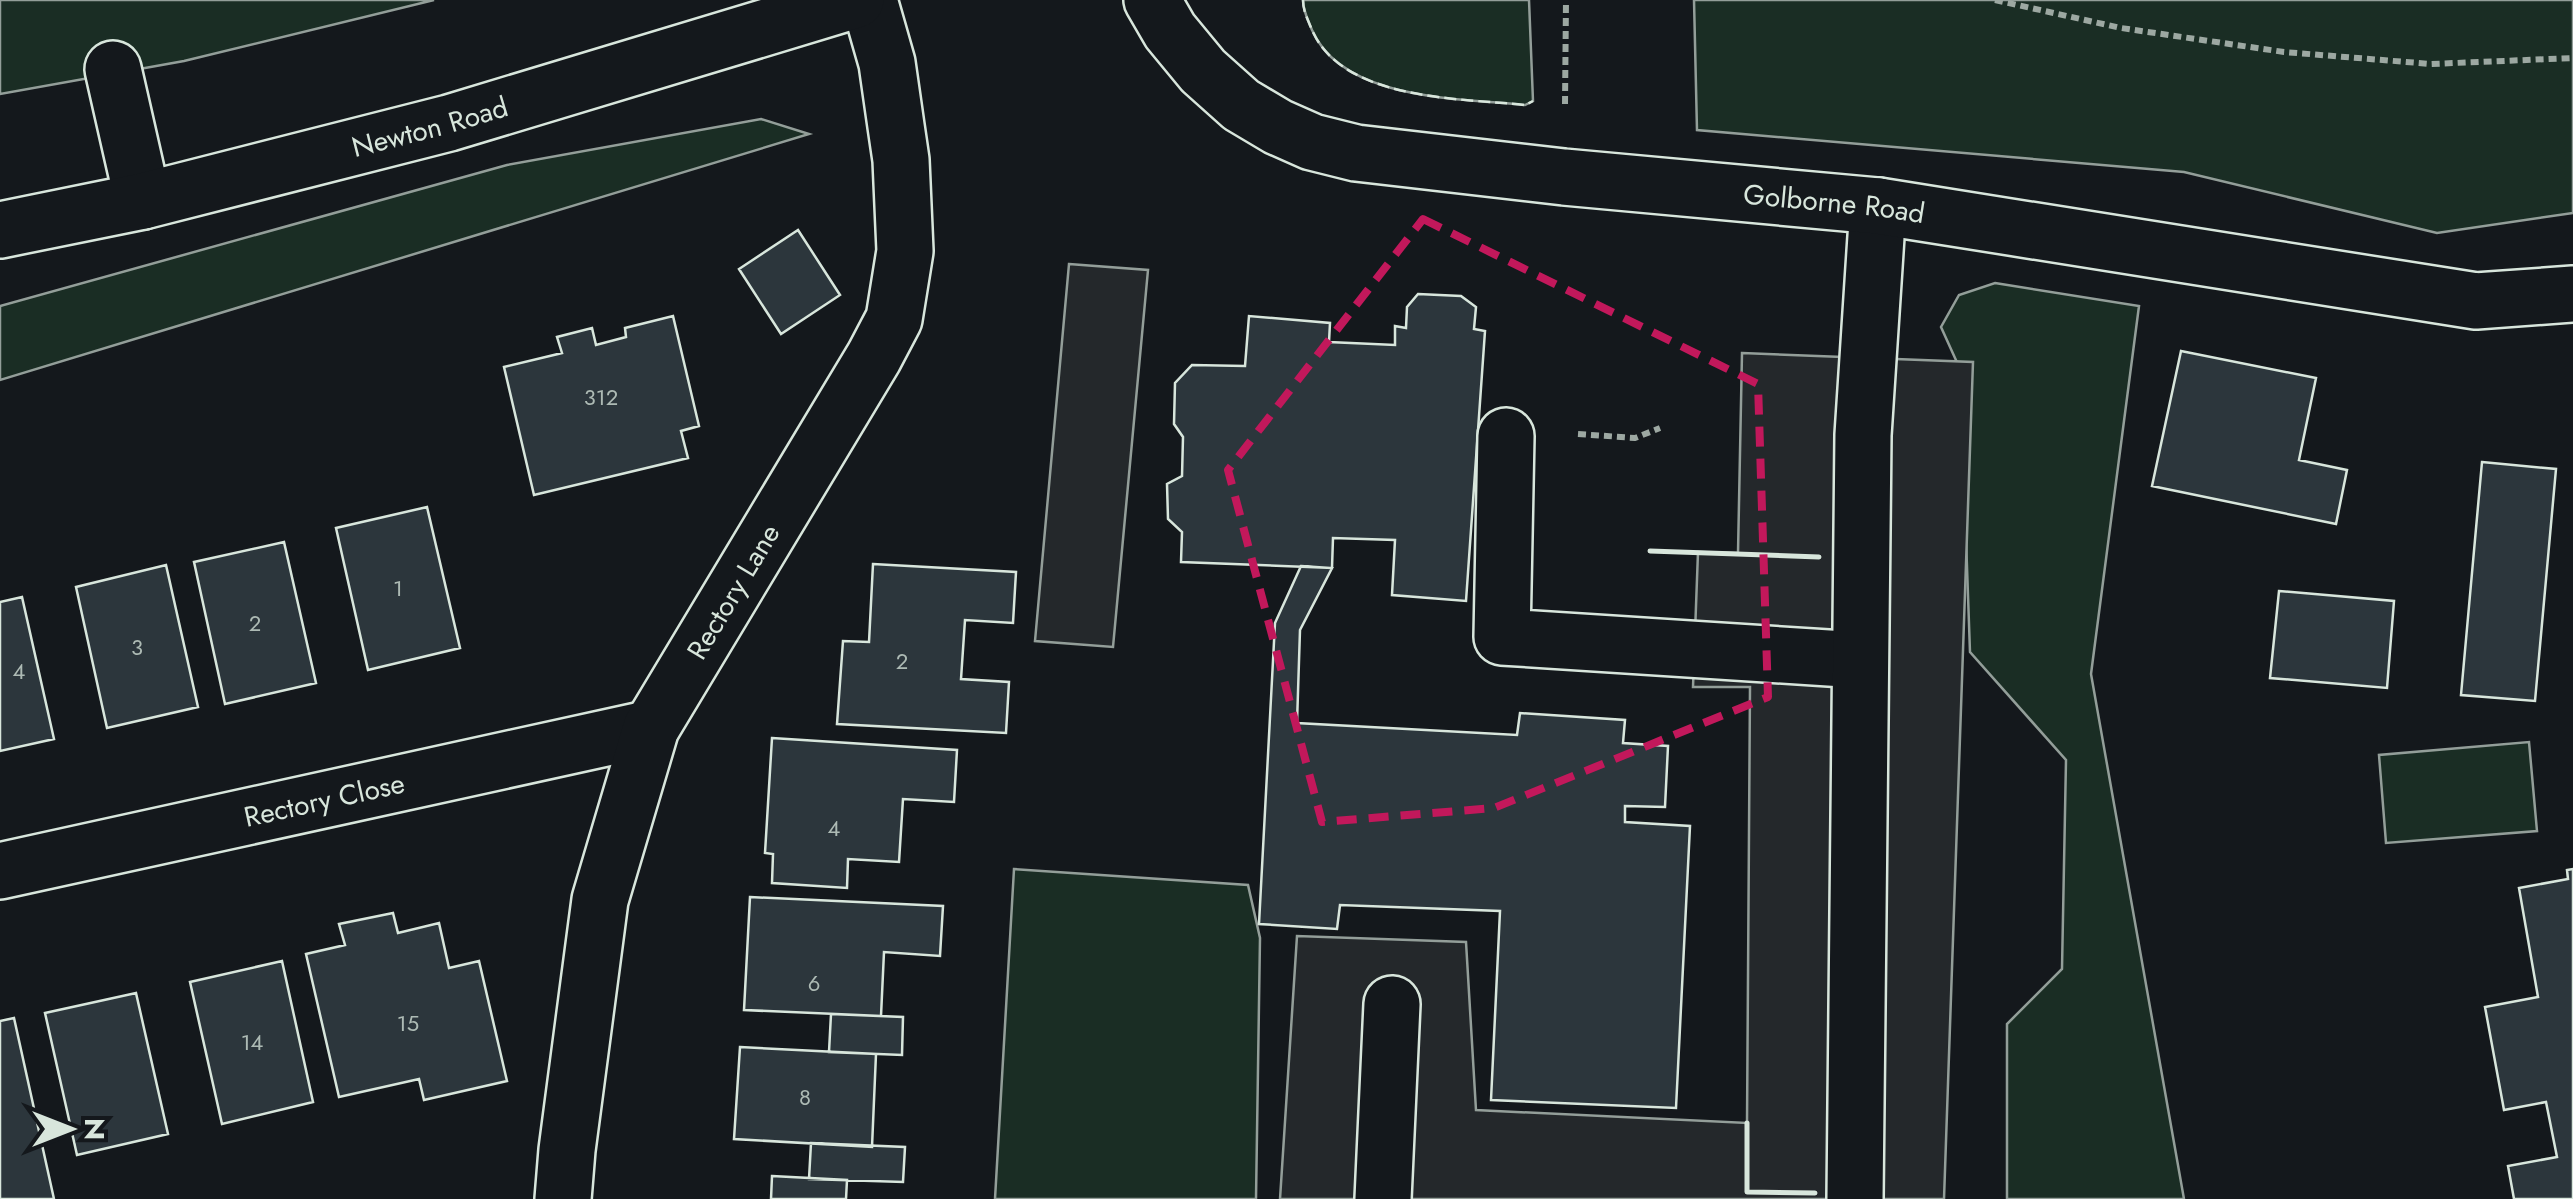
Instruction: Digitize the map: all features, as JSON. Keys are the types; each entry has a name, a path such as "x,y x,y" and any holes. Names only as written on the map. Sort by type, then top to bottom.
{"main road":[{"name":"Newton Road","path":"0,230 143,202 449,123 856,0"},
{"name":"Rectory Lane","path":"563,1199 600,900 651,728 894,320 905,250 900,160 887,63 869,0"},
{"name":"Golborne Road","path":"1152,0 1170,31 1202,71 1241,105 1312,142 1356,153 1878,206 2476,300 2573,294"},
{"path":"113,68 143,202"},
{"path":"1855,1199 1863,435 1878,206"},
{"path":"1506,436 1502,637 1860,660"},
{"name":"Rectory Close","path":"0,871 651,728"},
{"path":"1383,1199 1392,1004"}],"path":[{"path":"1564,177 1566,0"},
{"path":"1995,0 2121,28 2284,52 2431,64 2573,58"},
{"path":"1577,434 1635,438 1660,428"}],"highlighted area":[{"path":"1423,219 1758,384 1768,697 1494,808 1322,822 1228,470"}],"green space":[{"path":"0,0 434,0 184,61 0,94"},
{"path":"1303,0 1529,0 1533,101 1525,105 1437,97 1376,83 1349,71 1327,53 1312,30"},
{"path":"1694,0 2573,0 2573,213 2437,233 2184,172 1697,130"},
{"path":"761,119 809,134 0,380 0,306 507,165"},
{"path":"1995,283 2139,306 2091,674 2184,1199 2007,1199 2007,1024 2062,969 2066,760 1970,652 1960,369 1941,327 1959,295"},
{"path":"2529,742 2537,831 2386,843 2379,755"},
{"path":"1014,869 1248,885 1260,938 1256,1199 995,1199"}],"shaded area":[{"path":"1069,264 1148,270 1113,647 1035,641"},
{"path":"1742,353 1973,362 1944,1199 1280,1199 1297,936 1466,942 1476,1110 1747,1123 1750,687 1693,687 1698,552 1738,553"}],"building":[{"path":"798,230 840,295 781,334 739,269"},
{"path":"1418,294 1461,296 1476,307 1474,329 1485,331 1466,601 1392,595 1395,540 1333,538 1332,568 1181,562 1182,532 1168,519 1167,484 1182,476 1183,437 1174,424 1175,383 1192,365 1245,366 1249,316 1330,323 1329,342 1395,345 1395,326 1406,328 1407,307"},
{"path":"673,316 699,426 681,431 688,458 534,495 504,367 562,353 557,337 592,328 596,345 626,337 625,328"},
{"path":"2181,351 2316,378 2299,460 2347,470 2336,524 2152,486"},
{"path":"2482,462 2556,469 2535,701 2461,695"},
{"path":"427,507 460,648 368,670 336,528"},
{"path":"284,542 316,683 225,704 194,562"},
{"path":"873,564 1016,572 1013,623 965,620 961,679 1009,682 1006,733 837,724 843,641 869,642"},
{"path":"166,565 198,707 107,728 76,587"},
{"path":"1301,566 1332,568 1300,630 1297,723 1517,735 1520,713 1625,720 1623,743 1668,746 1665,807 1625,806 1625,822 1690,826 1676,1108 1491,1100 1500,911 1340,905 1337,929 1259,924 1275,623"},
{"path":"2279,591 2394,601 2387,688 2270,678"},
{"path":"22,597 54,739 0,751 0,602"},
{"path":"772,738 957,750 954,802 903,799 899,862 848,859 847,888 772,883 773,854 765,853"},
{"path":"2573,869 2573,1199 2514,1199 2508,1166 2557,1157 2546,1102 2504,1110 2485,1007 2538,997 2519,888 2568,879 2567,870"},
{"path":"750,897 943,906 940,956 884,952 881,1016 744,1010"},
{"path":"393,913 398,933 439,923 449,968 479,961 507,1081 424,1100 419,1079 339,1097 306,954 345,945 339,924"},
{"path":"282,961 313,1102 222,1124 190,982"},
{"path":"136,993 168,1134 77,1155 45,1013"},
{"path":"831,1014 903,1017 902,1055 829,1052"},
{"path":"14,1018 54,1199 0,1199 0,1021"},
{"path":"740,1047 876,1054 872,1147 734,1139"},
{"path":"811,1143 905,1147 903,1182 809,1179"},
{"path":"772,1176 847,1180 846,1199 771,1199"}],"fence":[{"path":"1303,0 1312,30 1327,53 1349,71 1376,83 1437,97 1525,105 1533,101"}],"wall":[{"path":"1650,551 1819,557"},
{"path":"1747,1123 1747,1192 1815,1193"}]}
